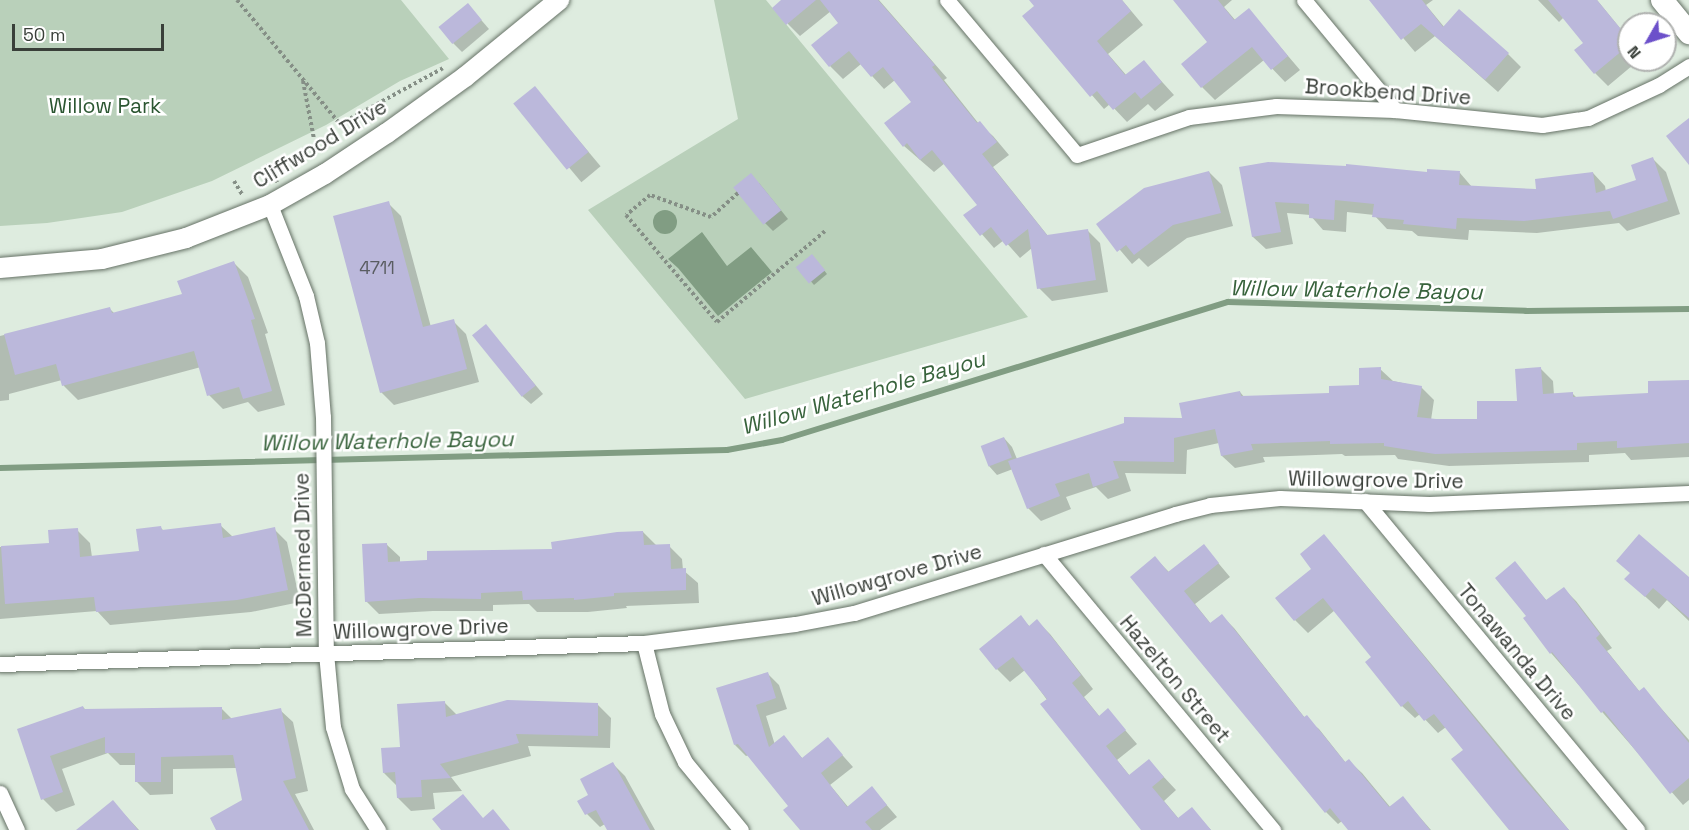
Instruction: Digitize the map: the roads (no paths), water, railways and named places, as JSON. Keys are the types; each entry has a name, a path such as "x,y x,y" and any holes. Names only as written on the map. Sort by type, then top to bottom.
{"main road":[{"path":"1662,0 1689,33"}],"street":[{"name":"Cliffwood Drive","path":"0,268 102,259 186,238 270,205 325,174 396,126 465,77 559,0"},
{"name":"Brookbend Drive","path":"947,0 1077,155 1189,117 1276,106 1395,110 1493,122 1553,123 1588,118 1659,85 1689,66"},
{"path":"1304,0 1395,110"},
{"name":"McDermed Drive","path":"270,205 306,296 317,343 323,417 326,653 333,727 343,766 352,789 378,830"},
{"name":"Willowgrove Drive","path":"0,664 644,643 784,626 854,613 1210,505 1280,498 1429,504 1689,493"},
{"name":"Tonawanda Drive","path":"1365,501 1637,830"},
{"name":"Hazelton Street","path":"1044,554 1273,830"},
{"path":"644,643 662,714 685,762 741,830"},
{"path":"0,793 17,830"}],"waterway":[{"name":"Willow Waterhole Bayou","path":"0,468 727,450 782,440 1228,302 1526,311 1689,309"}],"park label":[{"name":"Willow Park","path":"105,106"}]}
